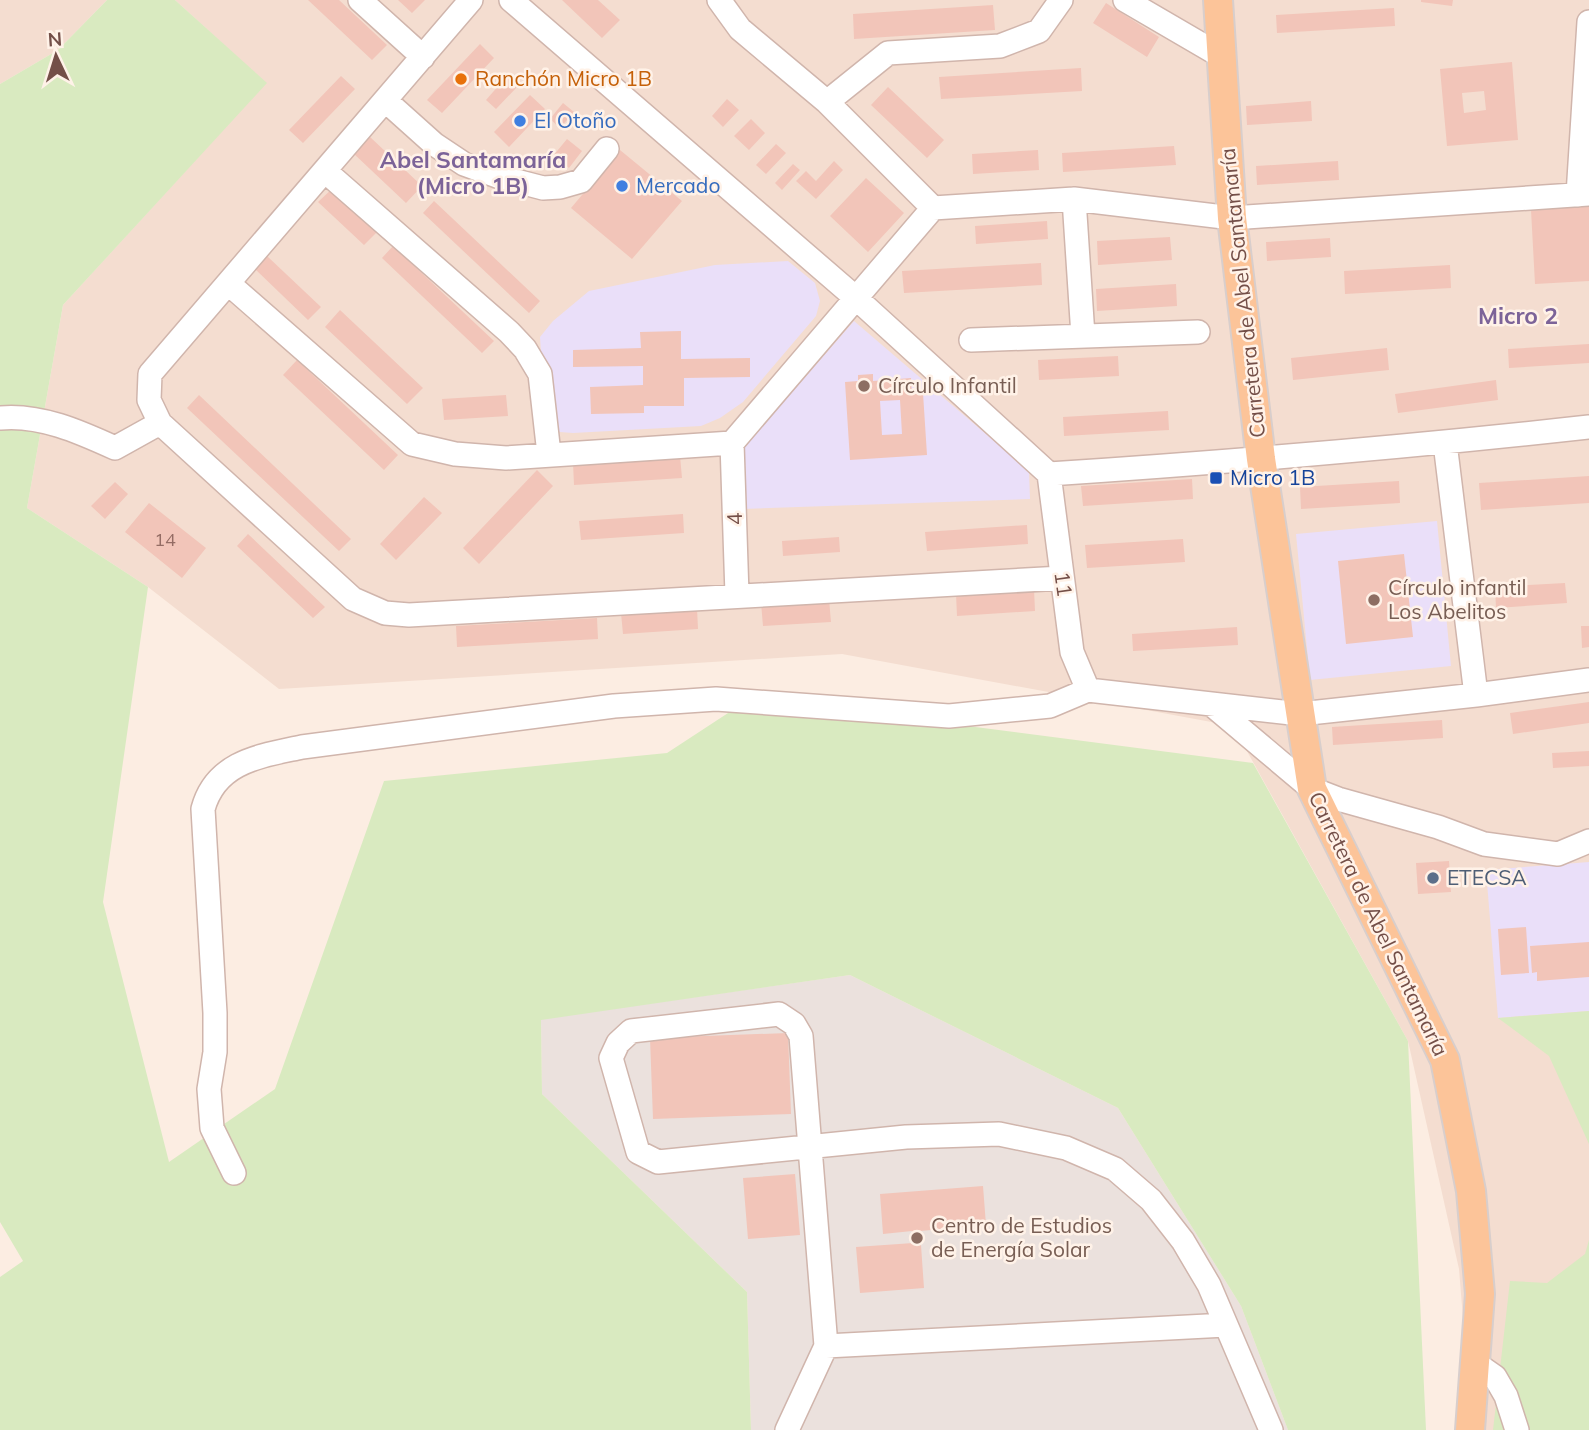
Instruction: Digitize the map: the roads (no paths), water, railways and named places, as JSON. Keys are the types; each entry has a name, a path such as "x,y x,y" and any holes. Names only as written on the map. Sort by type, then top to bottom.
{"main road":[{"name":"Carretera de Abel Santamaría","path":"1218,0 1232,218 1261,459 1312,789 1445,1060 1471,1191 1480,1294 1470,1430"}],"street":[{"path":"360,0 423,57"},
{"path":"471,0 150,374 149,400 160,423 352,599 385,613 422,614 1062,578"},
{"path":"511,0 857,299 1049,474 1445,443 1589,427"},
{"path":"719,0 740,29 828,102 933,208"},
{"path":"828,102 888,53 1000,46 1039,31 1061,0"},
{"path":"1125,0 1221,56"},
{"path":"229,284 412,444 455,454 506,458 732,443 933,208 1074,199 1232,218 1583,194 1589,22"},
{"path":"386,101 434,144 464,164 544,188 581,181 607,149"},
{"path":"325,171 525,349 540,374 549,454"},
{"path":"1074,199 1083,336"},
{"path":"971,340 1198,332"},
{"path":"0,418 12,417 71,428 115,448 160,423"},
{"name":"4","path":"732,443 737,595"},
{"path":"1445,443 1476,695"},
{"name":"11","path":"1049,474 1072,652 1088,690"},
{"path":"234,1173 212,1128 209,1089 215,1052 215,1013 203,809 212,788 224,774 252,758 302,747 614,706 716,699 949,716 1050,706 1088,690 1300,714 1589,680"},
{"path":"1211,704 1312,789 1338,799 1438,827 1484,844 1558,855 1589,841"},
{"path":"787,1430 826,1346 810,1147 801,1036 794,1024 779,1014 631,1031 618,1044 611,1058 638,1152 658,1163 810,1147 906,1137 999,1134 1066,1148 1115,1169 1152,1200 1183,1241 1209,1285 1271,1430"},
{"path":"826,1346 1226,1325"},
{"path":"1475,1363 1495,1377 1506,1396 1517,1430"}],"place":[{"name":"Ranchón Micro 1B","path":"461,79"},
{"name":"El Otoño","path":"520,121"},
{"name":"Mercado","path":"622,186"},
{"name":"Círculo Infantil","path":"864,386"},
{"name":"Micro 1B","path":"1216,478"},
{"name":"Círculo infantil Los Abelitos","path":"1374,600"},
{"name":"ETECSA","path":"1433,878"},
{"name":"Centro de Estudios de Energía Solar","path":"917,1238"}],"district":[{"name":"Abel Santamaría (Micro 1B)","path":"473,173"},
{"name":"Micro 2","path":"1518,316"}]}
